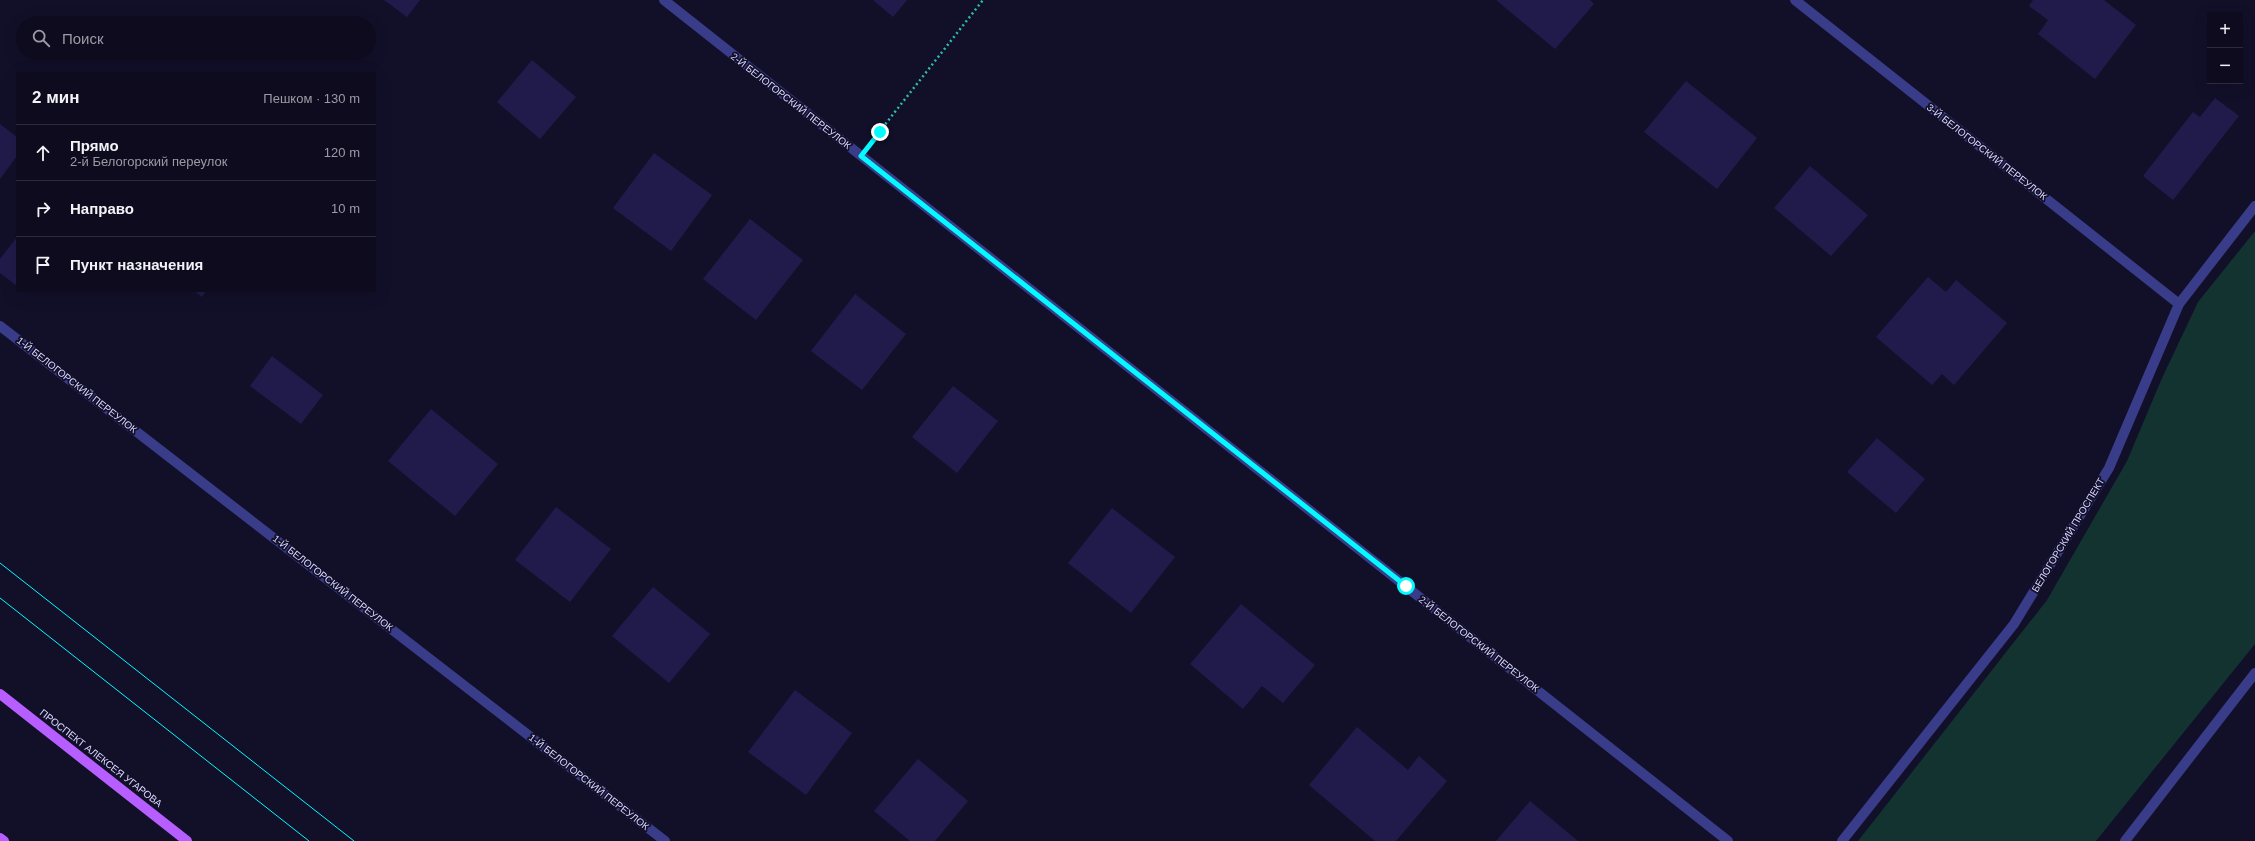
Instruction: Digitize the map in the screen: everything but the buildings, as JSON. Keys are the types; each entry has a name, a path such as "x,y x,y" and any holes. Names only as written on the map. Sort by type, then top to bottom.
{"main road":[{"name":"ПРОСПЕКТ АЛЕКСЕЯ УГАРОВА","path":"0,694 187,841"},
{"path":"0,838 4,841"}],"street":[{"name":"2-Й БЕЛОГОРСКИЙ ПЕРЕУЛОК","path":"664,0 1728,841"},
{"name":"3-Й БЕЛОГОРСКИЙ ПЕРЕУЛОК","path":"1795,0 2179,304"},
{"name":"БЕЛОГОРСКИЙ ПРОСПЕКТ","path":"1842,841 2014,624 2109,468 2179,304 2255,206"},
{"name":"1-Й БЕЛОГОРСКИЙ ПЕРЕУЛОК","path":"0,326 665,841"},
{"path":"2124,841 2255,673"}],"path":[{"path":"861,156 983,0"}],"green space":[{"path":"2255,231 2255,644 2096,841 1858,841 2047,600 2127,461 2162,378 2198,302"}],"tram line":[{"path":"0,563 354,841"},
{"path":"0,598 309,841"}],"route":[{"path":"880,132 861,156 1406,586"}]}
